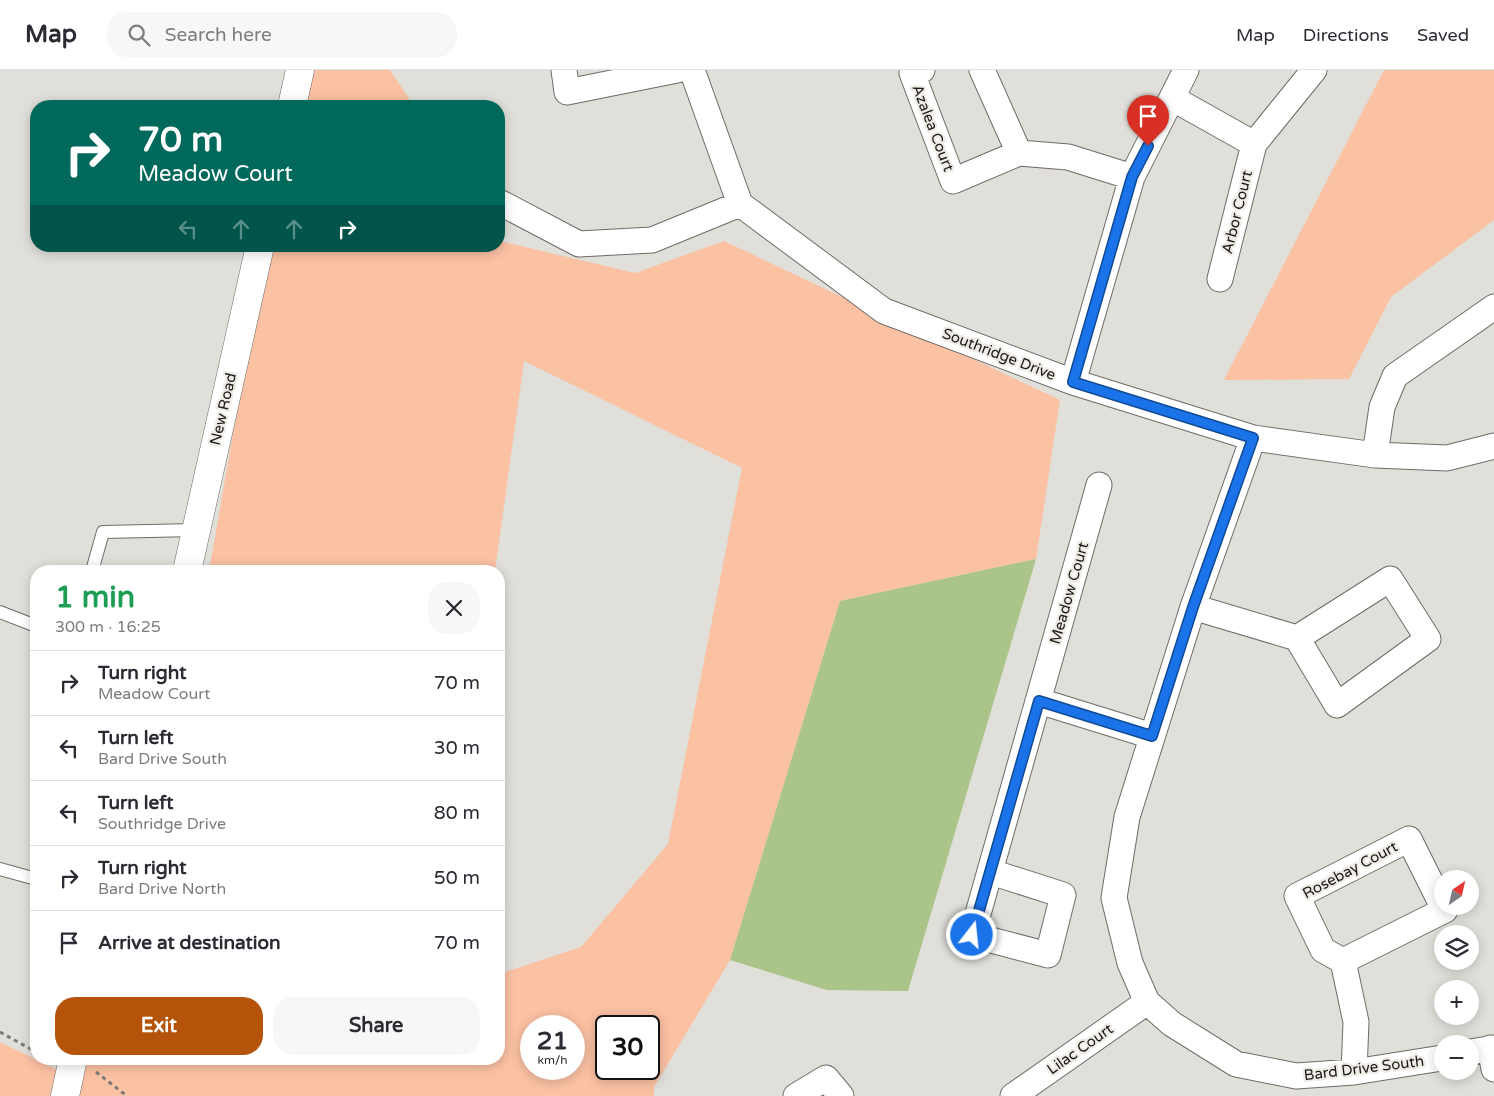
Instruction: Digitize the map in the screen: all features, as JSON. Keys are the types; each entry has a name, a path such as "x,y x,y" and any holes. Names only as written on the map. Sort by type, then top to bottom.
{"street":[{"path":"293,100 300,70"},
{"path":"564,70 567,92 677,70"},
{"path":"505,205 579,244 652,240 740,204 692,70"},
{"name":"Azalea Court","path":"922,70 912,73 953,181 1019,153 1068,157 1132,177"},
{"path":"982,70 1019,153"},
{"path":"1073,382 1132,177 1186,70"},
{"name":"Arbor Court","path":"1220,279 1254,144 1314,70"},
{"path":"1172,98 1254,144"},
{"name":"Southridge Drive","path":"740,204 884,311 1073,382 1253,438 1375,455 1447,458 1494,446"},
{"name":"New Road","path":"188,565 259,252"},
{"path":"1375,455 1382,407 1395,376 1494,307"},
{"name":"Bard Drive South","path":"1253,438 1193,607 1127,817 1114,898 1130,963 1147,1002 1172,1024 1236,1064 1296,1076 1354,1072 1434,1059"},
{"name":"Meadow Court","path":"990,872 1099,485"},
{"path":"1193,607 1298,638 1336,705 1428,639 1390,579 1298,638"},
{"path":"1039,701 1152,736"},
{"name":"Rosebay Court","path":"1434,889 1408,839 1297,896 1323,950 1343,961 1435,915"},
{"path":"1343,961 1356,1022 1354,1072"},
{"name":"Lilac Court","path":"1019,1095 1147,1002"},
{"path":"65,1096 84,1065"},
{"path":"796,1096 826,1078 841,1096"}],"lane":[{"path":"94,565 103,532 195,530"},
{"path":"0,612 30,624"},
{"path":"0,869 30,877"}],"path":[{"path":"0,1032 30,1049"},
{"path":"84,1065 127,1096"}],"shaded area":[{"path":"305,70 390,70 410,100 298,100"},
{"path":"1384,70 1494,70 1494,220 1391,297 1349,379 1224,380"},
{"path":"724,241 1060,400 1036,559 840,601 730,960 660,1077 660,1015 595,1015 595,1080 658,1080 654,1087 654,1096 0,1096 0,1042 30,1057 30,1065 47,1065 64,1073 70,1065 505,1065 505,972 581,947 668,844 742,468 524,361 496,565 210,565 265,252 505,252 505,242 635,273"},
{"path":"1036,559 908,991 827,990 730,960 840,601"}],"route":[{"path":"972,935 1039,701 1152,736 1193,607 1253,438 1073,382 1132,177 1148,146"}]}
